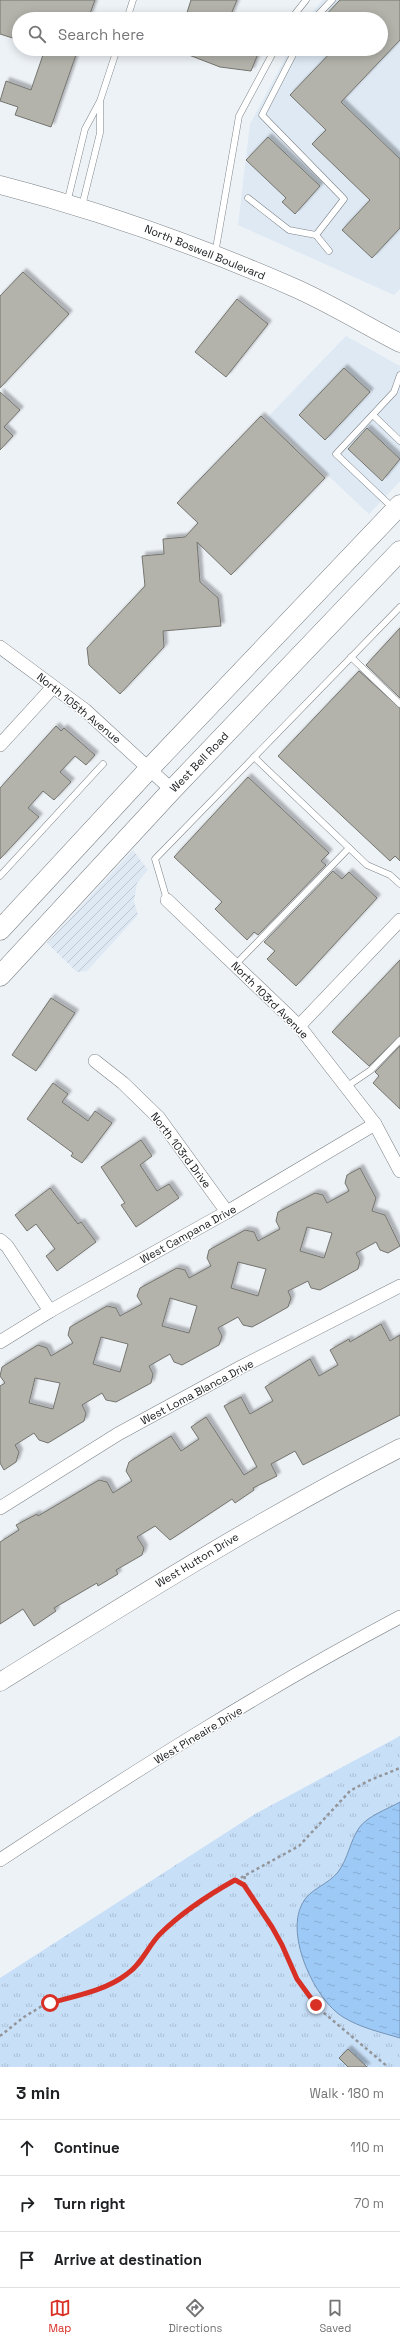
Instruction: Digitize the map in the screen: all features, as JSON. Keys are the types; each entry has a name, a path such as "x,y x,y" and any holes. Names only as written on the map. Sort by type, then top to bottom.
{"main road":[{"path":"0,930 149,769 397,507"},
{"name":"West Bell Road","path":"0,976 172,790 400,551"}],"street":[{"name":"North Boswell Boulevard","path":"0,185 74,205 133,224 215,255 296,289 400,342"},
{"name":"North 105th Avenue","path":"0,647 85,710 172,790"},
{"path":"0,745 53,687"},
{"name":"North 103rd Avenue","path":"167,900 299,1026 375,1124 400,1171"},
{"path":"299,1026 400,920"},
{"name":"North 103rd Drive","path":"95,1061 123,1083 159,1118 227,1212"},
{"name":"West Campana Drive","path":"0,1342 50,1311 227,1212 375,1124"},
{"path":"0,1240 7,1246 50,1311"},
{"name":"West Loma Blanca Drive","path":"0,1508 118,1434 241,1367 400,1286"},
{"name":"West Hutton Drive","path":"0,1682 202,1557 325,1486 400,1448"},
{"name":"West Pineaire Drive","path":"0,1860 99,1794 324,1658 400,1617"}],"lane":[{"path":"129,12 133,0"},
{"path":"297,12 306,0"},
{"path":"321,12 332,0"},
{"path":"74,205 85,129 100,101 115,56"},
{"path":"215,255 239,116 271,56"},
{"path":"292,56 262,115 344,199 316,236"},
{"path":"74,205 100,134 100,101"},
{"path":"248,198 289,230 316,236 330,251"},
{"path":"397,507 336,454 394,392 400,375"},
{"path":"373,415 400,441"},
{"path":"167,900 156,859 400,607"},
{"path":"351,658 400,704"},
{"path":"254,757 367,864 390,875 400,884"},
{"path":"0,876 103,764"},
{"path":"235,965 349,848"},
{"path":"346,1087 371,1070 400,1040"}],"path":[{"path":"0,2036 20,2019 42,2006 103,1987 127,1975 137,1966 164,1930 214,1893 245,1874 299,1846 350,1791 368,1781 400,1768"},
{"path":"244,1885 245,1874"},
{"path":"235,1880 244,1885 278,1935 297,1979 308,1996 334,2022 388,2067"}],"shaded area":[{"path":"323,0 400,0 400,289 394,295 238,225 250,124 286,56 388,56 388,12 312,12"},
{"path":"346,336 400,366 400,481 369,514 267,418"},
{"path":"133,850 148,870 137,883 134,901 138,915 87,971 77,972 47,943"}],"green space":[{"path":"400,1736 400,2067 0,2067 0,1978 255,1814"}],"water":[{"path":"400,1802 400,2038 357,2024 343,2017 333,2009 322,1997 313,1982 300,1949 297,1933 298,1917 302,1904 309,1894 338,1872 359,1828 372,1816"}],"building":[{"path":"0,0 95,0 91,12 12,12 12,38 0,34"},
{"path":"191,0 237,0 232,12 187,12"},
{"path":"340,0 400,0 400,40 388,53 388,12 329,12"},
{"path":"43,56 76,56 51,127 15,115 18,107 0,101 6,81 31,90"},
{"path":"192,56 257,56 251,71 220,67"},
{"path":"327,56 385,56 341,102 400,159 400,228 372,258 342,230 370,200 312,144 326,130 290,95"},
{"path":"268,137 320,186 295,214 282,202 286,198 246,160"},
{"path":"23,272 69,314 0,388 0,296"},
{"path":"237,299 268,324 226,377 195,352"},
{"path":"344,368 370,392 325,440 299,415"},
{"path":"0,392 20,410 4,427 13,436 0,450"},
{"path":"261,416 325,478 231,575 197,542 200,582 218,598 221,626 163,631 164,647 120,694 89,665 87,648 145,586 142,556 164,554 163,539 185,537 198,523 177,503"},
{"path":"367,428 400,459 382,481 348,449"},
{"path":"400,628 400,698 366,665"},
{"path":"359,671 400,708 400,861 395,856 390,861 278,756"},
{"path":"56,726 61,731 64,728 95,755 86,765 75,756 60,772 71,782 54,800 43,791 28,808 39,817 0,859 0,788"},
{"path":"248,777 329,853 321,861 326,865 258,935 254,932 247,940 215,909 222,902 174,857"},
{"path":"333,871 342,879 349,872 377,898 296,986 267,959 275,951 264,942"},
{"path":"400,960 400,1036 369,1066 332,1032"},
{"path":"51,998 75,1013 36,1071 12,1055"},
{"path":"400,1046 400,1109 373,1083 379,1076 375,1072"},
{"path":"53,1083 68,1094 62,1102 88,1121 95,1111 112,1123 82,1163 71,1156 73,1153 27,1119"},
{"path":"141,1140 152,1156 140,1165 157,1191 169,1184 179,1198 136,1227 121,1205 125,1203 101,1167"},
{"path":"360,1168 376,1198 372,1211 385,1215 400,1246 388,1253 380,1250 376,1242 356,1253 360,1261 358,1269 320,1290 311,1288 308,1281 288,1291 291,1298 288,1307 252,1327 243,1325 238,1317 218,1328 222,1336 219,1345 182,1365 174,1362 170,1354 149,1366 153,1374 151,1383 116,1402 106,1400 102,1393 82,1405 86,1413 84,1421 48,1443 39,1440 34,1433 15,1445 19,1452 16,1462 4,1470 0,1463 0,1386 5,1383 0,1376 2,1367 38,1345 47,1348 51,1356 73,1343 68,1335 70,1327 107,1306 116,1308 120,1316 142,1304 137,1296 140,1288 177,1268 185,1270 189,1278 211,1266 207,1258 209,1250 245,1230 254,1232 258,1241 280,1229 276,1221 278,1212 315,1193 323,1195 327,1203 349,1191 345,1183 347,1175","holes":["307,1227 332,1233 324,1258 300,1251","238,1262 266,1269 258,1296 231,1288","170,1298 197,1306 189,1333 162,1326","101,1337 128,1344 120,1372 93,1364","35,1378 60,1383 53,1409 29,1403"]},
{"path":"50,1188 78,1224 81,1222 96,1242 57,1271 46,1256 55,1249 36,1224 27,1231 15,1215"},
{"path":"381,1324 390,1341 400,1335 400,1415 303,1465 295,1451 271,1464 277,1476 253,1488 254,1490 235,1503 232,1499 170,1540 155,1526 137,1537 144,1548 142,1555 116,1570 118,1574 98,1586 97,1583 54,1608 56,1611 34,1626 23,1609 0,1624 0,1542 19,1530 16,1525 37,1514 38,1516 99,1480 107,1482 113,1493 132,1481 126,1471 129,1462 171,1436 181,1451 199,1439 191,1427 206,1417 244,1475 257,1467 224,1406 241,1397 250,1414 273,1401 265,1387 310,1359 319,1376 338,1365 330,1350 349,1339 350,1342"},
{"path":"348,2049 367,2067 348,2067 339,2058"}],"route":[{"path":"50,2003 103,1987 127,1975 137,1966 155,1939 164,1930 214,1893 235,1880 244,1885 278,1935 297,1979 316,2005"}]}
